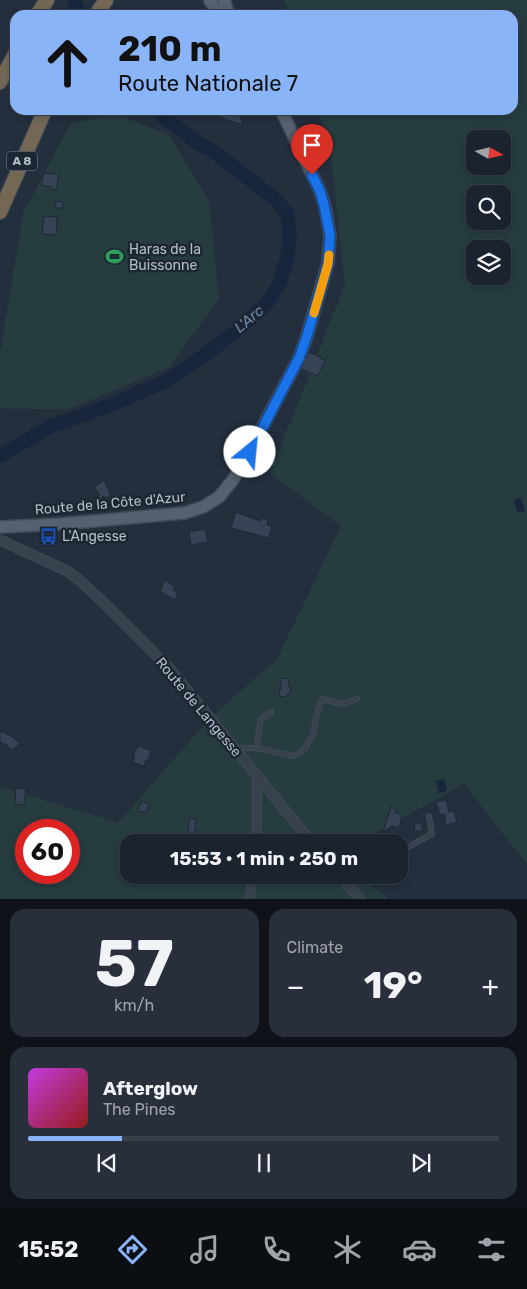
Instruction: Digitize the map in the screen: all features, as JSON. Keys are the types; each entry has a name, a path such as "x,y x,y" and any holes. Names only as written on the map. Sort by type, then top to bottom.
{"highway":[{"path":"0,82 10,63"},
{"name":"A 8","path":"0,212 43,115"}],"main road":[{"path":"276,115 325,207"},
{"path":"283,115 320,191 325,207"},
{"name":"Route de la Côte d'Azur","path":"0,527 184,513 203,507 219,497 244,462 299,358 328,264 330,235 325,207"}],"street":[{"name":"Route de Langesse","path":"0,540 67,571 104,602 170,669 304,834"},
{"path":"257,777 257,834"},
{"path":"249,899 252,884"},
{"path":"347,884 360,899"}],"lane":[{"path":"234,748 256,748 293,756 304,750 312,734 322,699 343,704 357,698"},
{"path":"256,748 260,719 270,712"},
{"path":"408,847 432,834 429,816"}],"green space":[{"path":"284,0 527,0 527,864 464,784 373,834 120,834 120,884 369,884 389,899 0,899 0,786 118,823 209,719 277,659 341,526 270,473 345,285 330,146 321,115 518,115 518,10 287,10"},
{"name":"Haras de la Buissonne","path":"118,115 169,135 209,201 219,299 169,367 67,410 0,408 0,354 23,214 70,124"}],"water":[{"path":"521,498 525,511 517,513 514,500"},
{"path":"444,779 447,791 439,793 436,781"}],"building":[{"path":"214,115 239,115 243,125"},
{"path":"44,173 59,174 56,190 41,185"},
{"path":"55,201 63,202 63,208 55,208"},
{"path":"44,216 57,217 56,235 42,234"},
{"path":"309,352 325,360 318,376 301,369"},
{"path":"104,480 110,497 102,497 102,501 98,504 95,498 100,495 94,487"},
{"path":"236,512 260,521 261,518 268,520 267,525 272,526 269,538 231,528"},
{"path":"205,529 208,542 191,545 189,532"},
{"path":"165,580 175,587 173,590 178,595 174,600 160,591"},
{"path":"282,678 289,679 288,686 291,687 289,695 287,694 286,697 279,696"},
{"path":"0,731 13,737 20,744 11,750 7,745 0,742"},
{"path":"139,746 151,751 144,766 133,762 134,753"},
{"path":"16,788 26,789 24,805 15,804"},
{"path":"446,800 449,812 454,811 457,822 446,825 444,814 440,815 436,802"},
{"path":"141,801 149,804 146,813 138,811"},
{"path":"392,804 396,813 402,815 400,823 398,828 393,826 383,832"},
{"path":"189,819 196,819 195,834 188,834"},
{"path":"415,823 422,824 422,831 414,831"}],"waterway":[{"name":"L'Arc","path":"74,0 77,10"},
{"name":"L'Arc","path":"0,456 51,426 125,399 168,380 236,331 267,303 280,283 290,237 287,213 276,200 213,151 196,142 161,115"}],"slow traffic":[{"path":"314,313 329,255"}],"place":[{"name":"Haras de la Buissonne","path":"115,257"},
{"name":"L'Angesse","path":"48,536"}],"route":[{"path":"250,452 299,358 328,264 330,235 320,191 312,175"}]}
